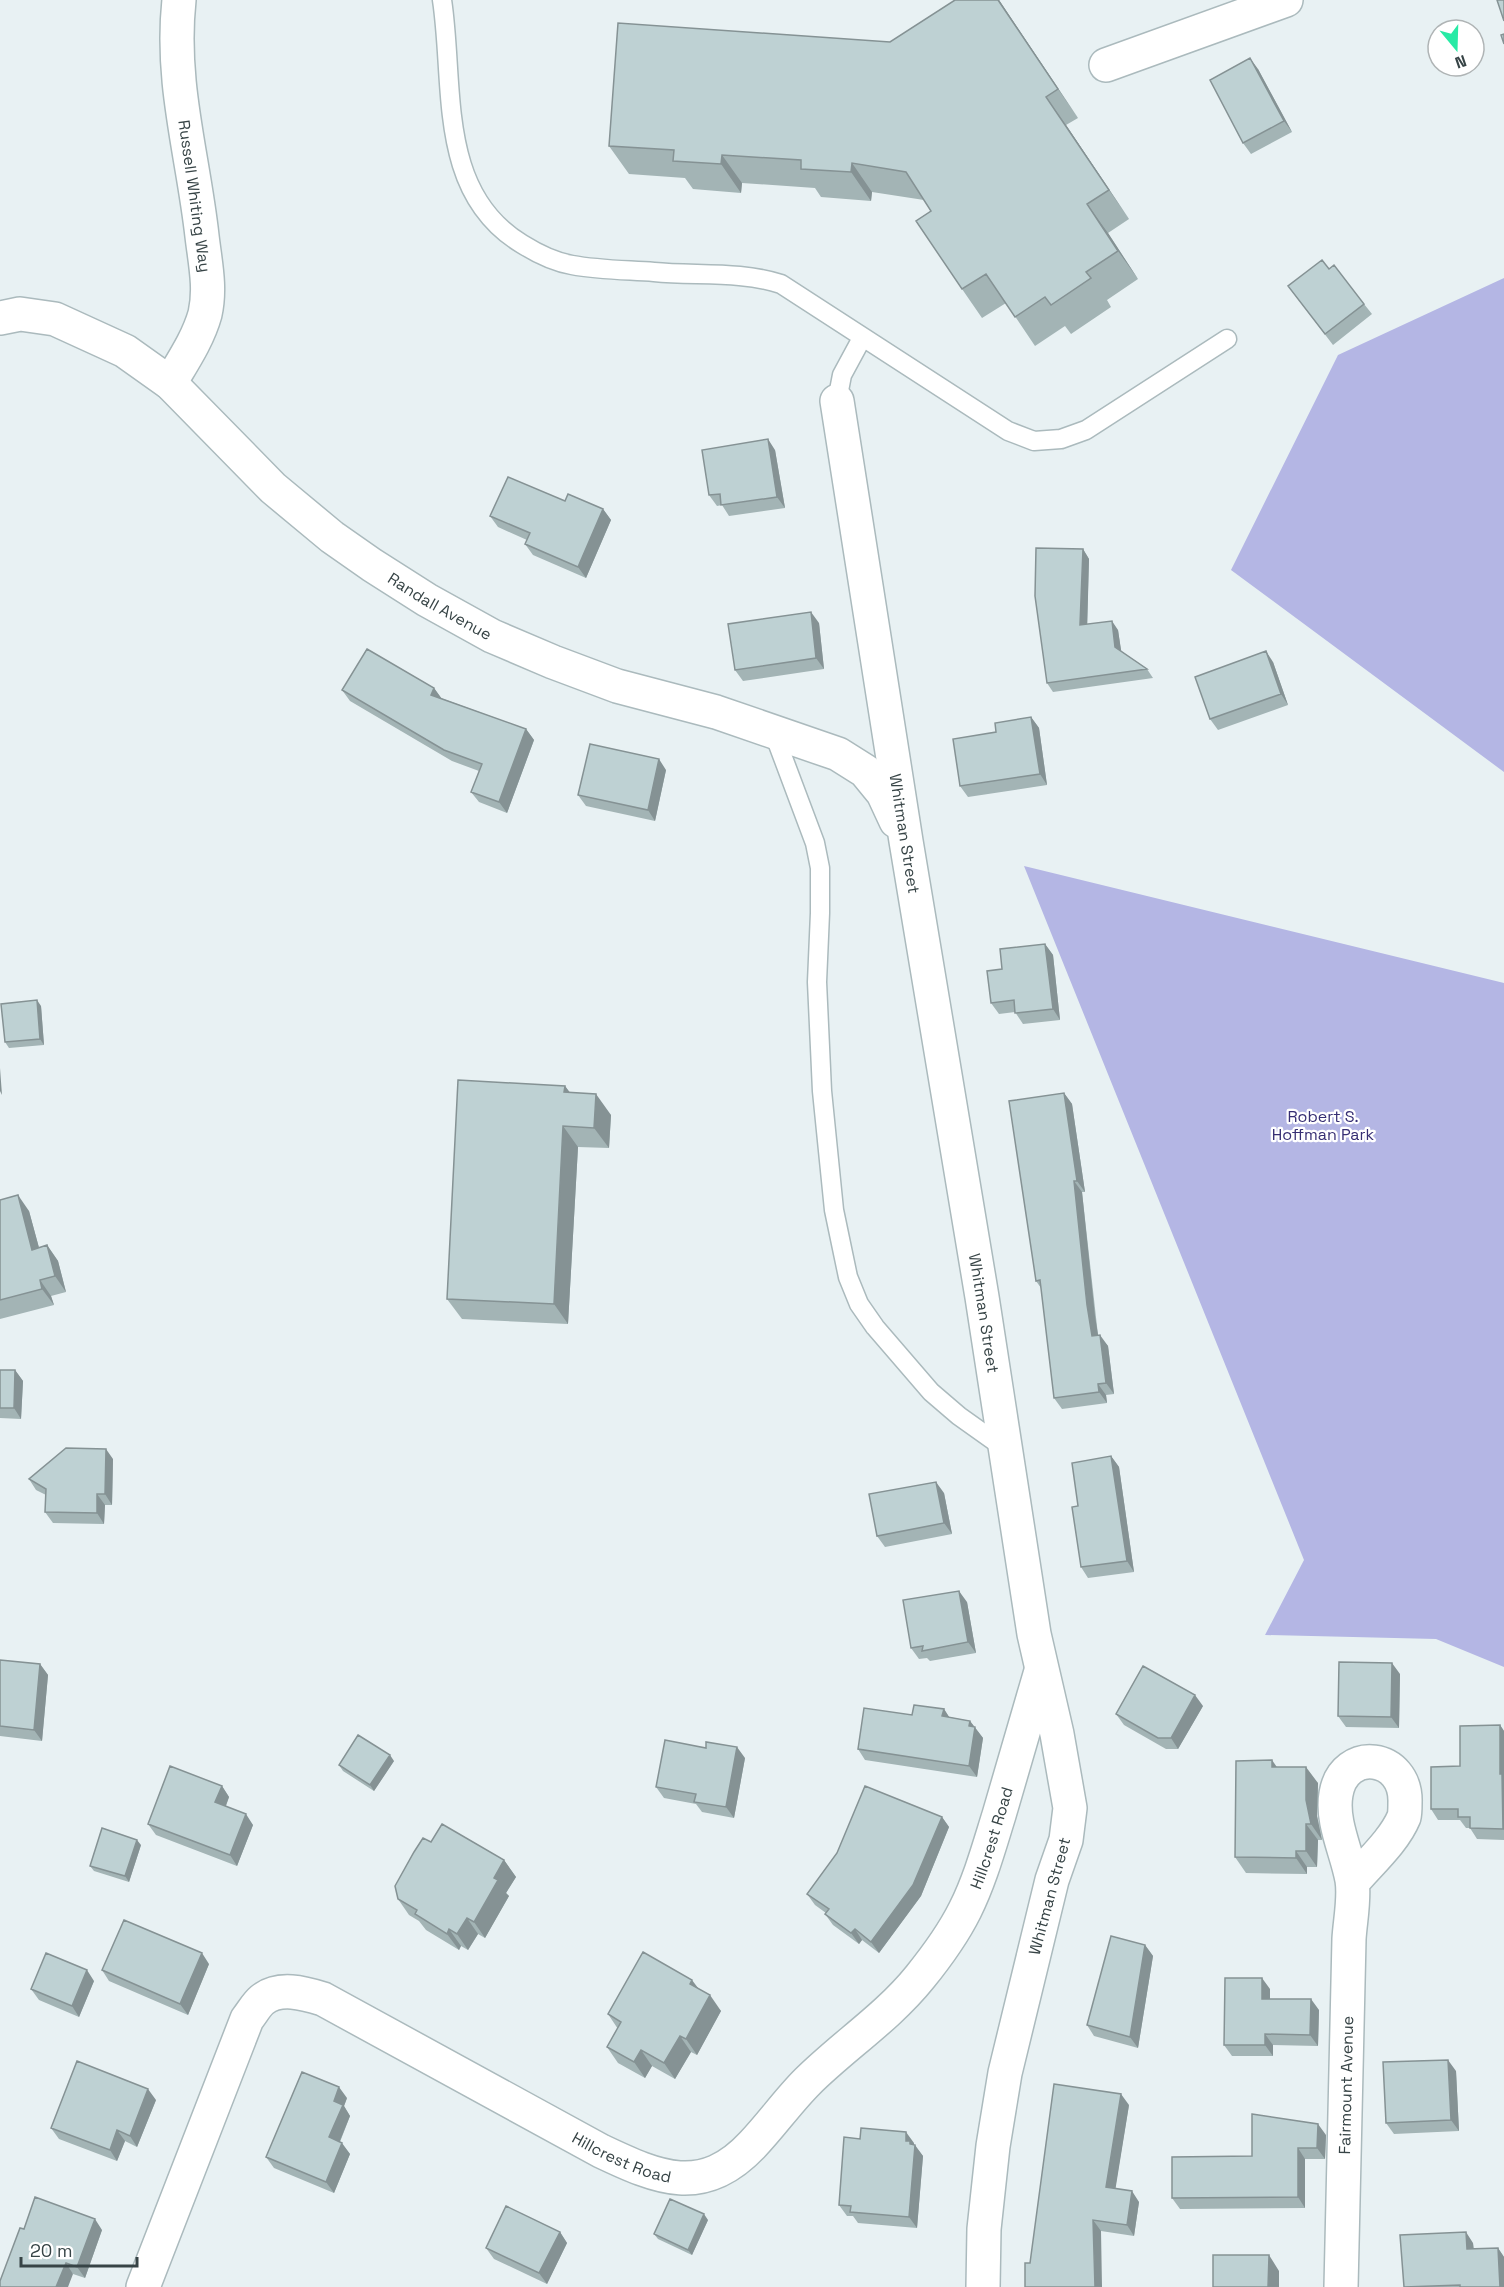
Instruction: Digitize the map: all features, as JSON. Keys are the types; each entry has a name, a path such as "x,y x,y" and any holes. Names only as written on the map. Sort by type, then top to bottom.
{"street":[{"name":"Russell Whiting Way","path":"170,383 195,341 205,314 208,288 200,220 177,78 175,33 179,0"},
{"path":"1106,64 1286,0"},
{"name":"Randall Avenue","path":"0,318 20,314 55,319 125,351 170,383 273,488 340,542 427,600 492,636 617,686 716,712 838,754 865,771 883,793 906,841"},
{"name":"Whitman Street","path":"837,400 906,841 981,1286 1004,1448 1041,1671 1057,1734 1070,1808 1066,1840 1052,1880 1005,2073 993,2146 984,2229 983,2287"},
{"name":"Hillcrest Road","path":"143,2287 247,2019 263,2000 292,1991 323,1999 601,2151 645,2171 671,2178 694,2178 714,2173 737,2159 753,2145 802,2087 832,2057 893,2008 948,1940 966,1909 984,1863 1041,1671"},
{"name":"Fairmount Avenue","path":"1341,2287 1349,1939 1353,1882"}],"lane":[{"path":"441,0 446,26 452,129 463,173 483,209 508,236 543,257 572,265 762,278 781,284 1008,431 1034,441 1061,439 1086,430 1227,339"},
{"name":"Whitman Street","path":"837,400 842,375 862,338"},
{"path":"773,731 815,843 820,868 817,982 822,1091 834,1210 848,1277 859,1304 875,1327 931,1392 959,1416 1004,1448"}],"green space":[{"path":"1504,278 1504,772 1231,570 1338,355"},
{"name":"Robert S. Hoffman Park","path":"1024,866 1504,983 1504,1667 1436,1639 1265,1635 1304,1560"}],"building":[{"path":"955,0 998,0 1058,89 1046,97 1109,190 1087,204 1118,251 1086,272 1091,278 1051,305 1045,297 1015,317 986,274 962,289 916,221 931,211 906,172 852,163 851,172 801,169 801,160 722,155 721,164 673,161 674,150 609,146 618,23 890,42"},
{"path":"1497,0 1504,0 1504,21"},
{"path":"1250,58 1284,121 1243,143 1210,80"},
{"path":"1322,260 1329,269 1334,265 1364,304 1325,334 1288,286"},
{"path":"768,439 777,497 721,505 720,494 709,495 702,450"},
{"path":"508,477 565,501 568,494 603,509 578,567 525,544 530,533 490,516"},
{"path":"1036,548 1083,549 1080,625 1112,621 1115,647 1147,669 1047,683 1035,596"},
{"path":"811,612 816,658 735,670 728,624"},
{"path":"367,649 434,688 431,695 526,729 499,802 471,792 482,764 444,750 342,690"},
{"path":"1266,651 1281,694 1210,719 1195,677"},
{"path":"1031,717 1040,774 960,786 953,739 996,732 995,723"},
{"path":"590,744 659,759 648,810 578,795"},
{"path":"1045,944 1053,1009 1015,1013 1014,1000 991,1003 987,971 1002,969 1000,949"},
{"path":"37,1000 40,1039 5,1042 1,1004"},
{"path":"458,1080 565,1086 564,1092 596,1094 594,1128 563,1126 554,1304 447,1299"},
{"path":"1064,1093 1077,1181 1074,1181 1087,1305 1092,1336 1100,1335 1106,1383 1098,1384 1099,1392 1054,1398 1040,1280 1036,1281 1009,1101"},
{"path":"18,1195 32,1250 47,1245 55,1276 40,1280 42,1289 0,1300 0,1200"},
{"path":"0,1370 15,1370 14,1408 0,1408"},
{"path":"66,1448 106,1449 105,1494 97,1494 97,1513 45,1512 46,1489 29,1479"},
{"path":"1111,1456 1127,1561 1081,1567 1072,1507 1078,1506 1072,1463"},
{"path":"936,1482 944,1523 877,1536 869,1494"},
{"path":"959,1591 968,1642 922,1651 923,1646 911,1648 903,1600"},
{"path":"0,1660 40,1664 34,1730 0,1726"},
{"path":"1339,1662 1392,1663 1391,1717 1338,1716"},
{"path":"1143,1666 1195,1695 1171,1738 1158,1738 1116,1714"},
{"path":"914,1705 944,1709 942,1716 970,1721 969,1726 975,1727 969,1766 858,1749 864,1708 912,1715"},
{"path":"1500,1725 1503,1829 1470,1828 1470,1817 1458,1817 1458,1809 1431,1809 1431,1767 1460,1766 1460,1726"},
{"path":"358,1735 390,1755 370,1785 339,1765"},
{"path":"665,1740 706,1748 706,1742 737,1747 726,1807 694,1802 696,1794 656,1787"},
{"path":"1272,1760 1272,1767 1306,1767 1306,1800 1311,1824 1306,1824 1306,1851 1296,1851 1296,1858 1235,1857 1236,1761"},
{"path":"170,1766 222,1786 215,1802 246,1814 230,1855 148,1824"},
{"path":"865,1786 942,1817 913,1885 871,1942 855,1929 851,1933 825,1914 829,1909 807,1894 837,1853"},
{"path":"442,1824 504,1860 494,1878 498,1880 474,1922 467,1918 457,1934 449,1929 447,1934 415,1914 417,1910 398,1899 395,1886 423,1838 431,1842"},
{"path":"102,1828 137,1840 125,1876 90,1866"},
{"path":"124,1920 202,1953 180,2004 102,1970"},
{"path":"1111,1936 1145,1945 1130,2037 1087,2025"},
{"path":"643,1952 692,1980 690,1984 710,1995 686,2039 680,2036 664,2063 641,2050 634,2062 607,2047 621,2022 608,2014"},
{"path":"46,1953 87,1970 72,2006 31,1989"},
{"path":"1225,1978 1262,1978 1262,1999 1311,1999 1310,2035 1265,2034 1265,2045 1224,2045"},
{"path":"1448,2060 1451,2120 1386,2123 1383,2062"},
{"path":"77,2061 148,2089 130,2136 117,2130 110,2150 51,2128"},
{"path":"302,2072 339,2087 334,2101 343,2105 329,2137 342,2143 326,2182 266,2157"},
{"path":"1054,2084 1121,2094 1106,2187 1132,2191 1127,2225 1093,2220 1095,2287 1025,2287 1025,2263 1030,2263"},
{"path":"1252,2114 1318,2124 1317,2148 1298,2148 1298,2197 1172,2198 1172,2157 1252,2156"},
{"path":"861,2128 906,2132 906,2141 915,2145 909,2217 850,2212 851,2206 839,2205 844,2137 860,2139"},
{"path":"35,2197 95,2219 77,2267 66,2263 56,2287 0,2287 0,2281 20,2228 24,2229"},
{"path":"670,2199 704,2214 688,2250 654,2234"},
{"path":"506,2206 560,2232 539,2273 486,2248"},
{"path":"1466,2232 1467,2249 1498,2248 1500,2287 1460,2287 1460,2285 1404,2287 1400,2235"},
{"path":"1213,2255 1269,2255 1268,2287 1213,2287"}]}
